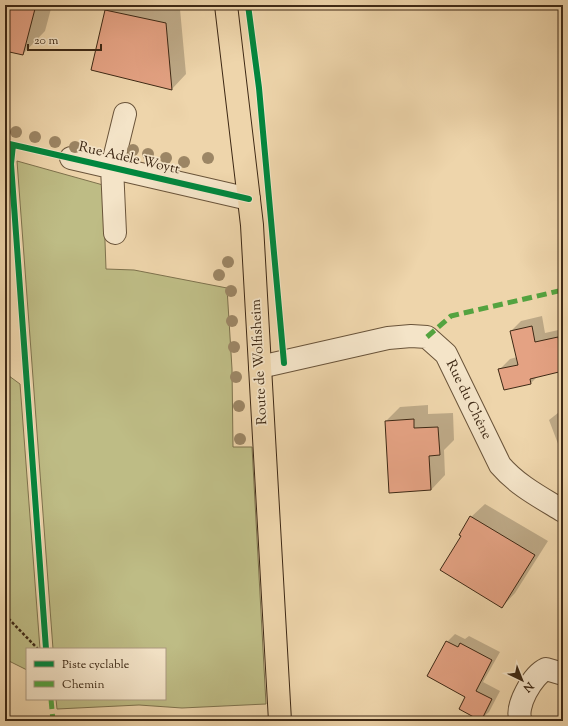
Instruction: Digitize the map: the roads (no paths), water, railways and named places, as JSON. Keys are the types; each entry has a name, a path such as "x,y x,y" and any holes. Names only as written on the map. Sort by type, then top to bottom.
{"main road":[{"name":"Route de Wolfisheim","path":"226,5 249,199 280,721"}],"street":[{"path":"115,233 112,167 125,114"},
{"name":"Rue Adele Woytt","path":"71,158 249,199"},
{"name":"Rue du Chêne","path":"260,367 388,338 411,336 427,337 446,354 500,465 517,482 563,511"},
{"path":"521,721 519,717 519,706 539,672 546,669 563,674"}]}
